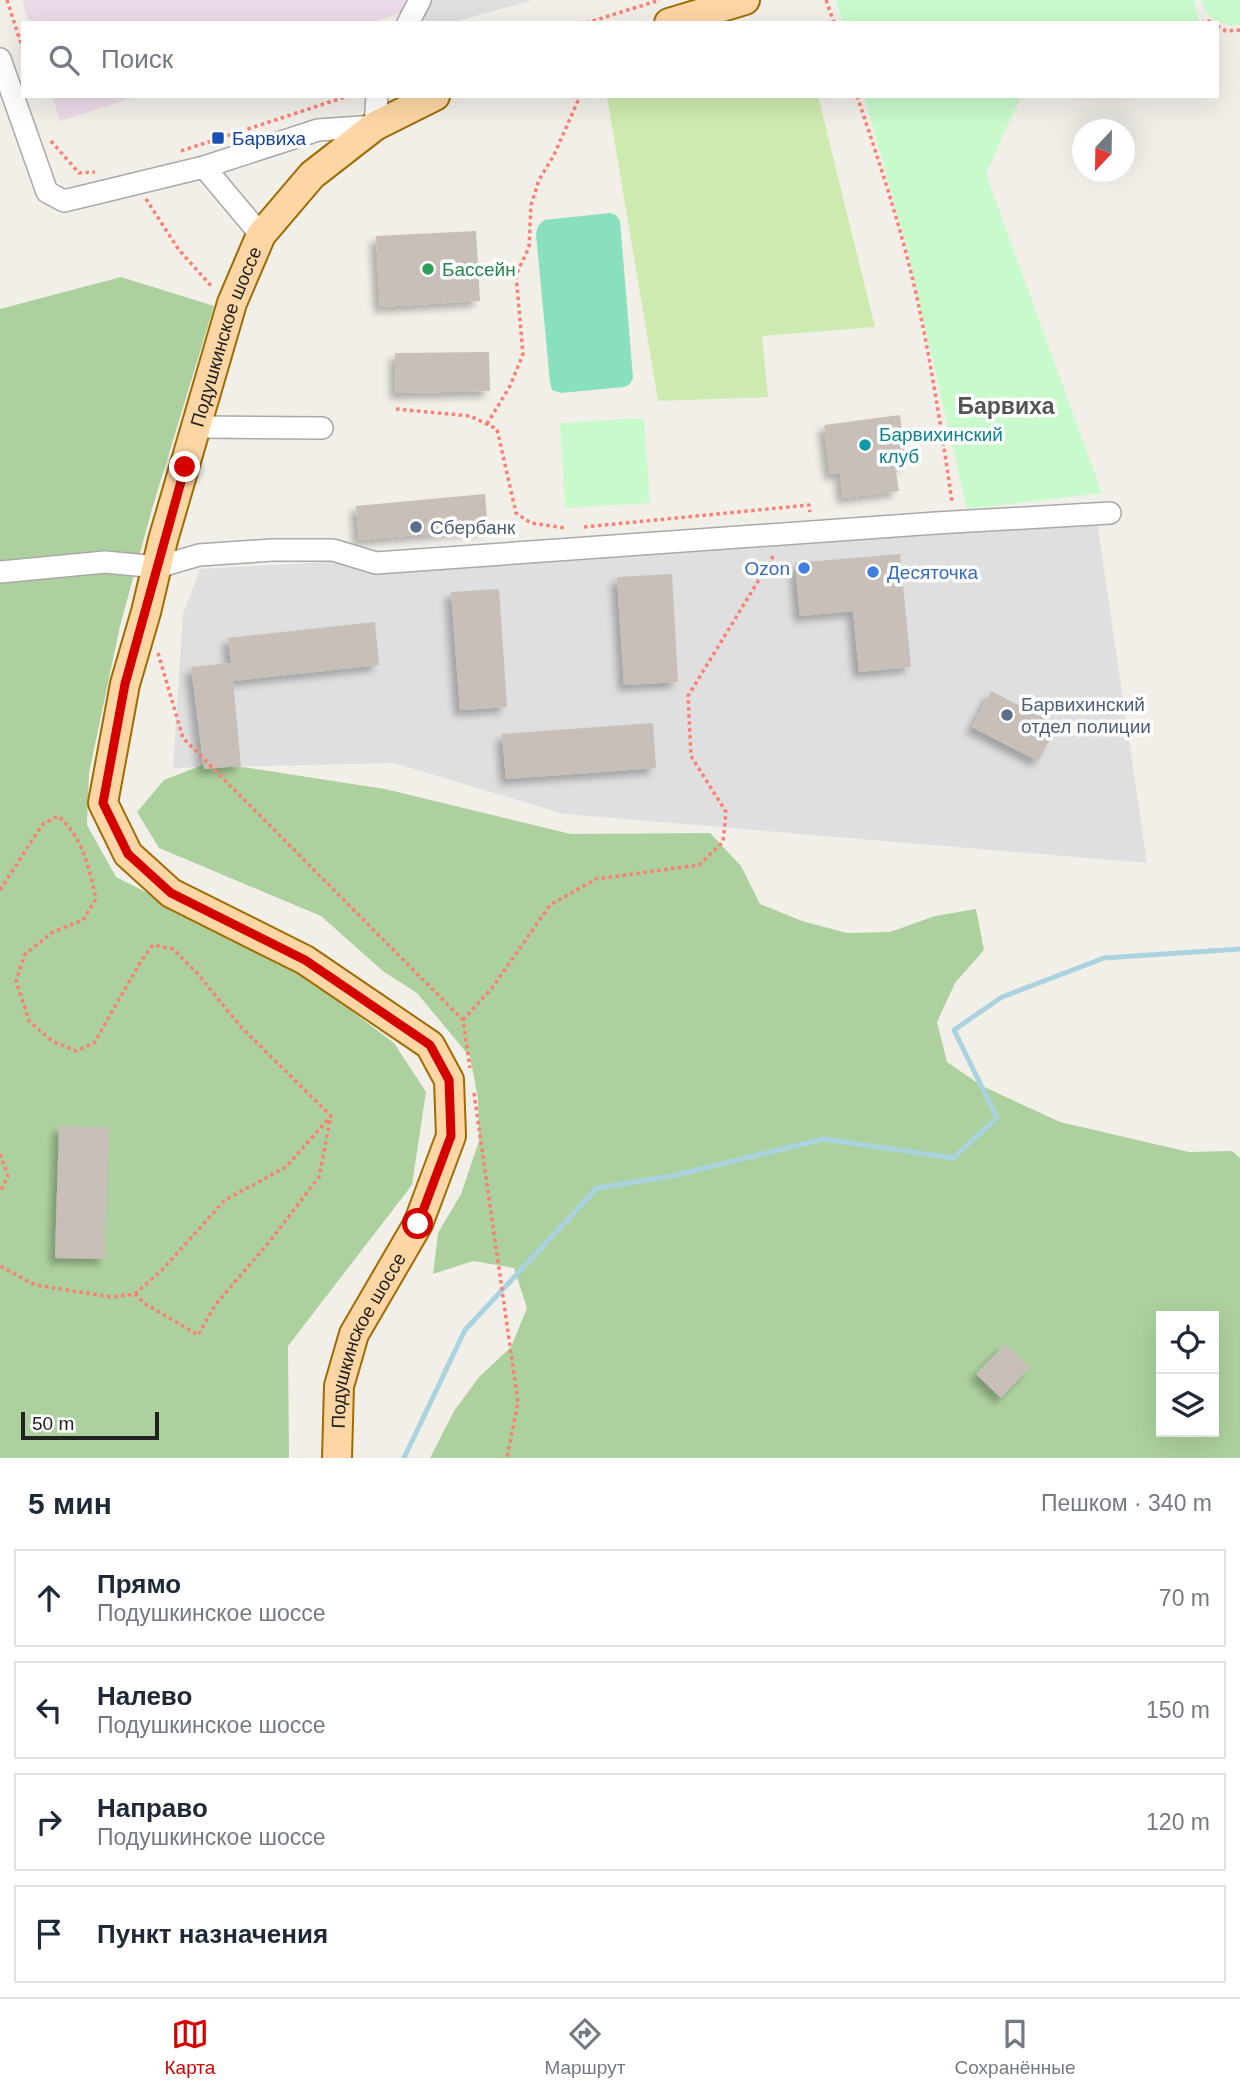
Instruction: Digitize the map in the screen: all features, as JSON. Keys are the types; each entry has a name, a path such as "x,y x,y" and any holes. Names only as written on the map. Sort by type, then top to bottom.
{"main road":[{"path":"676,21 745,0"},
{"name":"Подушкинское шоссе","path":"337,1458 339,1386 354,1334 418,1224 451,1136 449,1080 430,1045 305,960 171,893 128,854 103,803 125,684 163,540 232,303 261,235 312,175 375,126 432,98"}],"street":[{"path":"409,21 421,0"},
{"path":"0,59 47,192 64,201 204,167 318,130 375,126 377,98"},
{"path":"204,167 261,235"},
{"path":"197,427 322,428"},
{"path":"0,572 105,562 158,567 199,555 273,550 333,550 376,563 1110,513"}],"path":[{"path":"7,0 21,44"},
{"path":"592,21 660,0"},
{"path":"826,0 833,21"},
{"path":"1219,27 1226,31 1240,30"},
{"path":"178,152 342,98"},
{"path":"487,424 510,386 523,354 516,275 529,247 531,205 539,180 554,155 579,98"},
{"path":"858,98 888,189 920,310 943,435 955,522"},
{"path":"46,135 79,173 102,171"},
{"path":"136,184 188,261 206,283 232,303"},
{"path":"396,409 470,415 497,429 516,513 531,523 566,528"},
{"path":"578,527 809,505 811,532"},
{"path":"463,1020 492,988 550,905 596,879 699,864 723,842 726,812 691,756 688,696 788,534"},
{"path":"0,890 42,825 58,816 71,827 85,856 96,899 83,920 53,932 25,954 16,981 29,1021 52,1041 76,1051 94,1043 153,945 173,949 197,973 241,1027 331,1116"},
{"path":"135,1294 144,1303 198,1335 216,1304 270,1241 319,1177 331,1116"},
{"path":"0,1266 35,1285 112,1297 135,1294 162,1270 225,1200 286,1167 331,1116"},
{"path":"0,1154 8,1176 0,1192"}],"shaded area":[{"path":"22,0 405,0 408,11 376,21 28,21"},
{"path":"405,0 533,0 457,21 414,21"},
{"path":"53,98 133,98 60,121"},
{"path":"1097,521 1147,863 564,814 394,763 173,768 183,614 200,569"}],"green space":[{"path":"836,0 1194,0 1199,21 842,21"},
{"path":"1201,0 1240,0 1240,25 1215,20"},
{"path":"607,98 818,98 875,327 762,336 768,397 658,401"},
{"path":"865,98 1020,98 986,174 1102,493 967,509 906,245"},
{"path":"610,213 616,215 620,221 633,378 630,384 624,387 561,393 552,390 550,382 536,234 538,226 544,220"},
{"path":"121,277 214,306 152,509 120,626 89,773 87,825 116,877 290,965 394,1043 426,1092 412,1185 288,1346 289,1458 0,1458 0,309"},
{"path":"644,418 650,503 565,508 560,423"},
{"path":"210,762 385,789 571,834 710,833 741,866 760,904 802,921 847,933 890,932 935,916 976,909 984,950 955,983 937,1022 947,1062 982,1086 1060,1122 1189,1152 1232,1151 1240,1158 1240,1458 430,1458 454,1411 479,1377 511,1347 527,1308 514,1268 473,1261 433,1274 438,1233 461,1194 479,1141 478,1098 470,1057 417,993 384,972 321,916 159,848 137,812 164,780"}],"building":[{"name":"Бассейн","path":"476,231 480,301 380,307 376,236"},
{"path":"489,352 490,391 396,393 395,353"},
{"name":"Барвихинский клуб","path":"900,415 906,465 895,466 899,491 843,498 840,473 830,474 824,425"},
{"path":"485,494 488,529 359,540 356,506"},
{"path":"900,554 911,667 859,672 853,611 800,616 795,563"},
{"path":"672,574 678,682 624,685 617,577"},
{"path":"499,589 507,707 460,710 451,592"},
{"path":"375,622 379,665 233,681 241,766 204,769 191,667 231,663 228,638"},
{"path":"991,691 1057,725 1038,761 972,727"},
{"path":"653,723 656,768 506,779 502,734"},
{"path":"59,1126 109,1127 105,1259 55,1258"},
{"path":"1005,1344 1030,1367 1001,1398 976,1374"}],"waterway":[{"path":"404,1458 465,1330 597,1188 672,1176 824,1139 953,1158 997,1118 954,1030 1002,997 1104,958 1240,949"}],"place":[{"name":"Барвиха","path":"218,138"},
{"name":"Бассейн","path":"428,269"},
{"name":"Барвихинский клуб","path":"865,445"},
{"name":"Сбербанк","path":"416,527"},
{"name":"Ozon","path":"804,568"},
{"name":"Десяточка","path":"873,572"},
{"name":"Барвихинский отдел полиции","path":"1007,715"}],"district":[{"name":"Барвиха","path":"1006,406"}],"route":[{"path":"185,467 125,684 103,803 128,854 171,893 305,960 430,1045 449,1080 451,1136 418,1224"}]}
